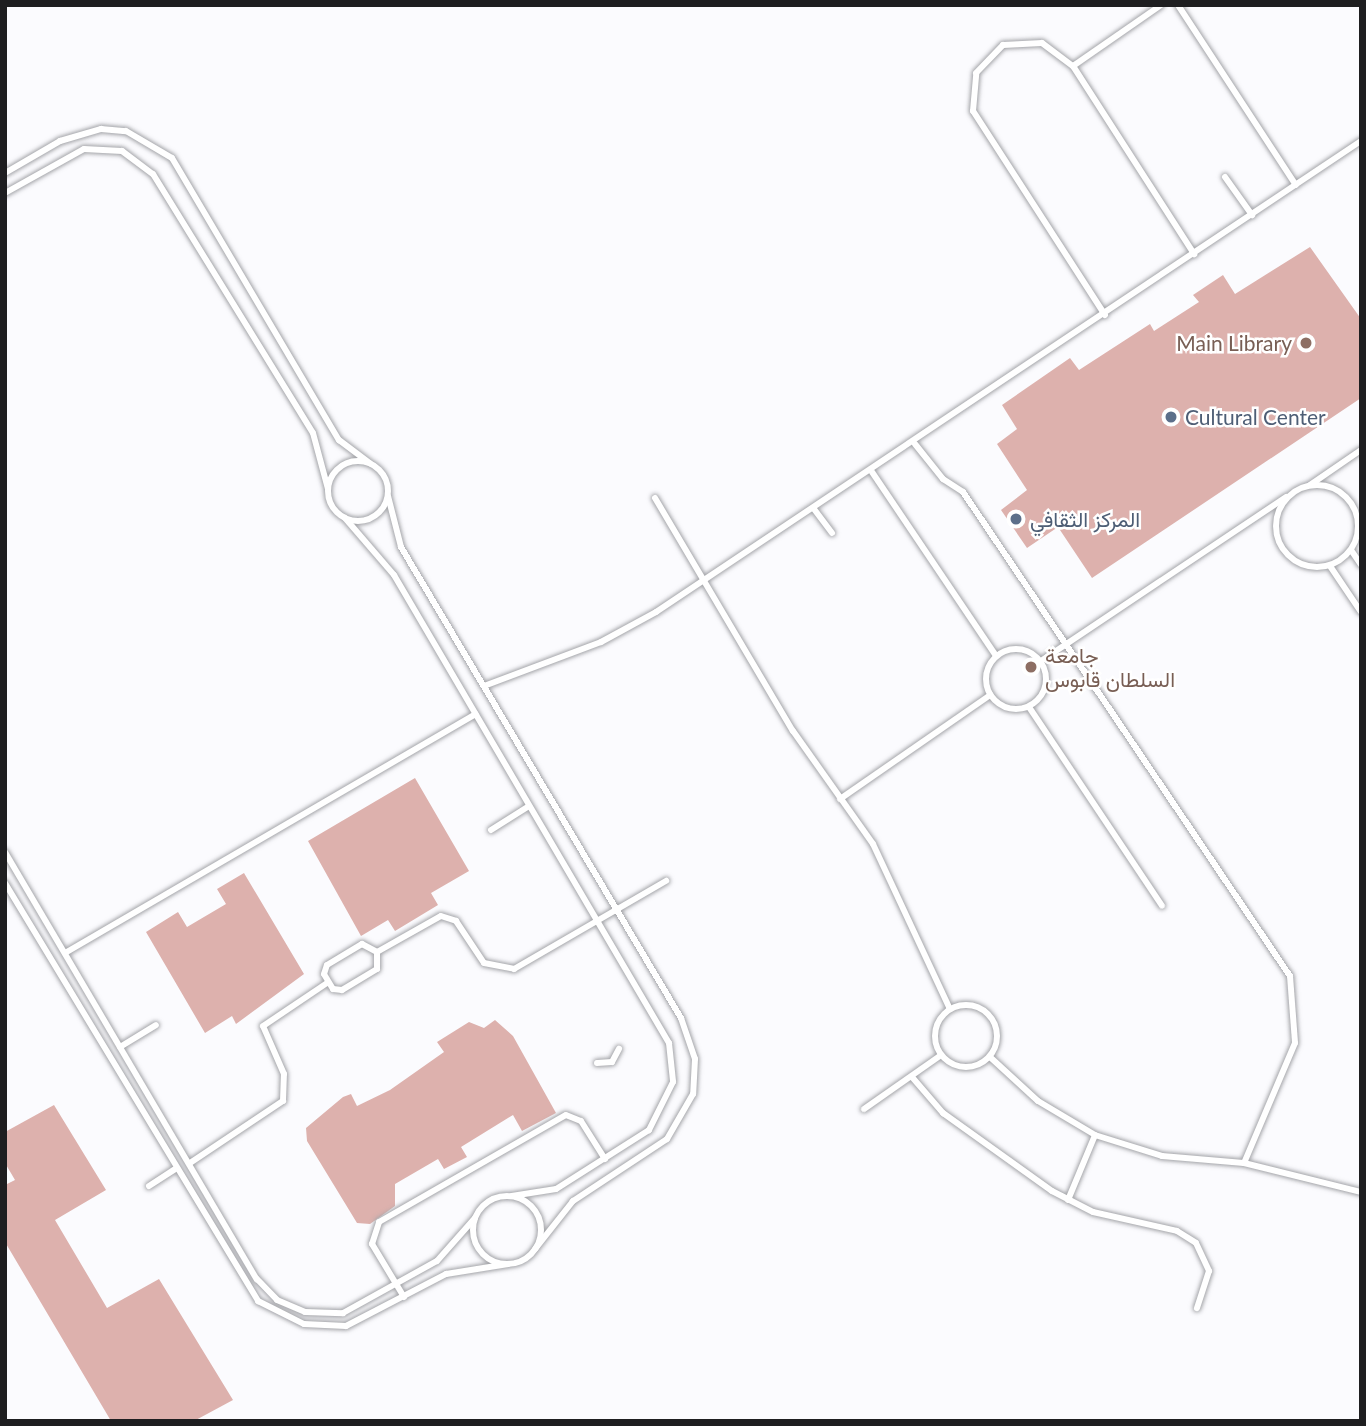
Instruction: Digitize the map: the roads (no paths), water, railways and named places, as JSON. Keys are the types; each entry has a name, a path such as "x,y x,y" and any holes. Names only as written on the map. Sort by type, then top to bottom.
{"lane":[{"path":"1073,66 1161,5"},
{"path":"1178,5 1296,185"},
{"path":"1105,315 973,111 976,73 1003,46 1042,43 1073,66 1194,254"},
{"path":"5,173 60,141 101,129 126,131 172,158 339,440 384,476 397,537 691,1039 693,1094 667,1139 573,1201 536,1249 508,1264 458,1270 346,1326 282,1318 244,1284 5,883"},
{"path":"484,686 601,642 705,581 915,444 1361,141"},
{"path":"5,193 84,149 122,151 153,174 313,433 333,508 373,543 596,922 656,1017 673,1062 660,1117 605,1159 556,1189 489,1200 446,1254 343,1314 291,1309 257,1279 5,852"},
{"path":"1225,177 1252,215"},
{"path":"915,444 943,479 963,492 1067,642 1290,976 1295,1043 1244,1163"},
{"path":"1041,661 1361,450"},
{"path":"328,489 342,465 370,463"},
{"path":"872,472 996,656"},
{"path":"1310,485 1337,490 1356,510 1351,550 1361,565"},
{"path":"345,518 369,519 388,496"},
{"path":"1286,497 1275,523 1283,550 1307,566 1330,566 1351,550"},
{"path":"655,498 910,912 950,1009"},
{"path":"814,509 832,533"},
{"path":"1330,566 1361,612"},
{"path":"1020,649 1041,661 1044,692 1029,707 1004,707 990,695 986,674 996,656 1020,649"},
{"path":"839,799 990,695"},
{"path":"1029,707 1162,906"},
{"path":"65,953 475,714"},
{"path":"491,830 529,806"},
{"path":"377,952 440,916 456,921 484,963 514,969 666,881"},
{"path":"327,983 327,965 362,944 377,952"},
{"path":"327,983 342,990 377,969 377,952"},
{"path":"190,1163 283,1101 284,1074 263,1026 327,983"},
{"path":"972,1005 990,1016 998,1037 990,1057 971,1068 941,1055 934,1035 950,1009 972,1005"},
{"path":"120,1046 156,1025"},
{"path":"597,1063 611,1062 619,1049"},
{"path":"864,1109 941,1055"},
{"path":"990,1057 1038,1101 1095,1135 1162,1156 1244,1163 1361,1192"},
{"path":"912,1077 943,1113 997,1157 1068,1200 1126,1223 1177,1231 1196,1243 1209,1271 1197,1308"},
{"path":"404,1297 372,1244 379,1222 566,1115 581,1121 605,1159"},
{"path":"1068,1200 1095,1135"},
{"path":"149,1186 175,1169"},
{"path":"512,1196 539,1217 536,1249"},
{"path":"475,1218 480,1251 508,1264"}],"place":[{"name":"Main Library","path":"1306,343"},
{"name":"Cultural Center","path":"1171,417"},
{"name":"المركز الثقافي","path":"1016,519"},
{"name":"جامعة السلطان قابوس","path":"1031,667"}]}
